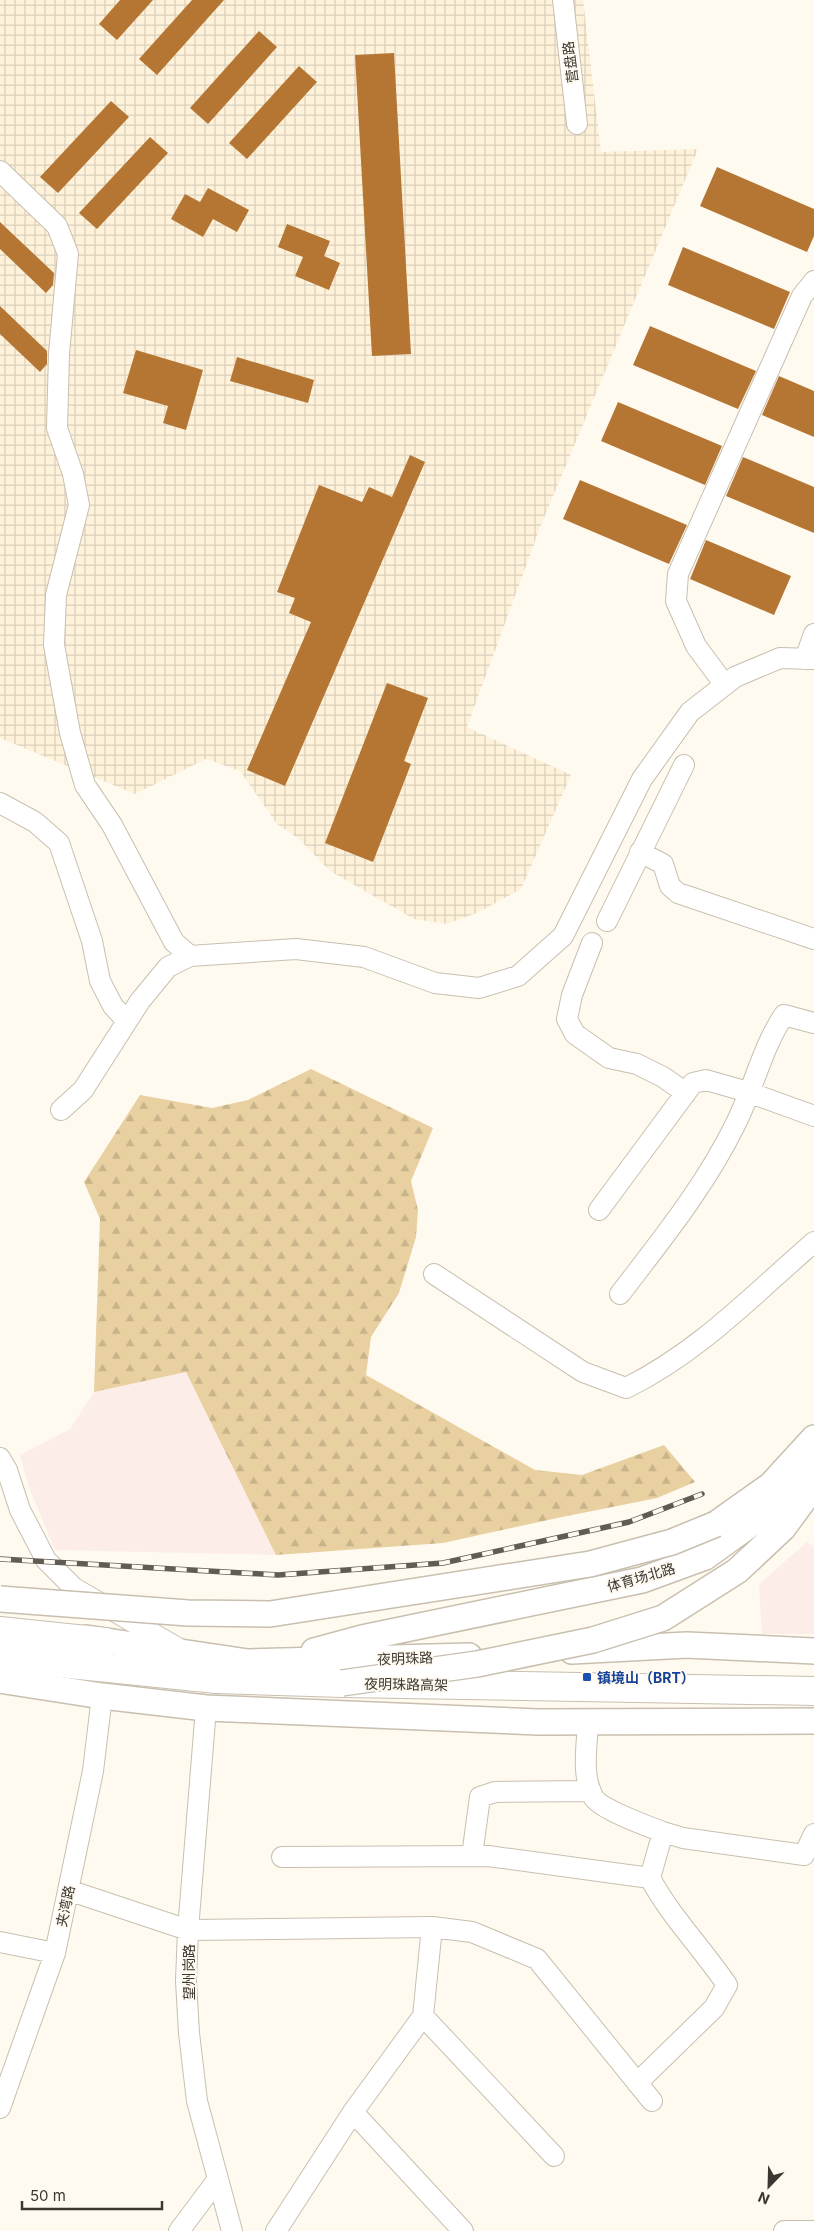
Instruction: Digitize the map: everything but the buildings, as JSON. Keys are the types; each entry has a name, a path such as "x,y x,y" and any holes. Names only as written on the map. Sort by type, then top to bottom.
{"highway":[{"path":"0,1630 105,1642"},
{"name":"夜明珠路高架","path":"0,1657 216,1679 814,1691"}],"main road":[{"path":"0,1599 188,1613 270,1614 590,1564 672,1542 716,1524 771,1485 814,1438"},
{"name":"体育场北路","path":"433,1627 642,1580 705,1557 780,1503 814,1459"},
{"name":"体育场北路","path":"433,1627 644,1586 710,1563 785,1509 814,1473"},
{"path":"342,1683 478,1664 593,1640 663,1618 736,1571 751,1558 783,1528 814,1486"},
{"name":"夜明珠路","path":"0,1620 105,1642 248,1662 419,1658 687,1645 814,1651"},
{"path":"419,1658 403,1650 398,1640 409,1634 433,1627"},
{"path":"274,1661 362,1638 433,1627"},
{"path":"0,1680 102,1696 206,1708 538,1722 814,1721"}],"street":[{"name":"营盘路","path":"563,0 577,124"},
{"path":"0,171 57,226 68,254 59,354 57,428 72,474 79,504 56,595 54,646 70,733 85,785 112,825 174,942 190,956"},
{"path":"725,685 696,646 676,601 678,574 802,296 814,280"},
{"path":"60,1110 83,1090 140,1001 168,968 190,956 296,949 364,957 435,983 479,988 518,976 563,936 642,779 690,712 735,677 780,658 810,659 814,634"},
{"path":"607,921 684,764"},
{"path":"0,803 35,822 60,843 92,942 100,981 113,1006 127,1021"},
{"path":"640,852 663,864 670,886 678,893 814,939"},
{"path":"592,943 572,995 567,1019 575,1034 609,1058 637,1064 663,1077 686,1093"},
{"path":"620,1294 704,1182 737,1122 773,1032 784,1015 814,1024"},
{"path":"599,1210 693,1083 706,1080 748,1092 814,1116"},
{"path":"434,1274 583,1372 626,1388 656,1374 703,1341 814,1242"},
{"path":"0,1458 7,1470 20,1510 46,1560 74,1588 189,1654"},
{"name":"夹湾路","path":"0,2108 55,1953 93,1771 102,1696"},
{"name":"望州岗路","path":"206,1708 188,1930 186,1980 189,2033 197,2101 232,2231"},
{"path":"588,1722 586,1778 594,1800 614,1812 663,1832 692,1839 804,1855 814,1834"},
{"path":"472,1856 480,1797 495,1792 591,1791"},
{"path":"637,2083 714,2008 727,1985 708,1956 664,1904 650,1878 663,1832"},
{"path":"282,1857 488,1856 650,1878"},
{"path":"68,1890 188,1930 432,1927 472,1932 537,1959 652,2100"},
{"path":"276,2231 353,2112 423,2016 432,1927"},
{"path":"0,1942 55,1953"},
{"path":"423,2016 554,2156"},
{"path":"353,2112 464,2231"},
{"path":"180,2231 218,2179"},
{"path":"784,2231 814,2231"}],"shaded area":[{"path":"0,0 583,0 601,152 698,149 541,525 467,727 571,775 521,889 477,913 446,924 414,919 330,871 299,839 277,824 240,771 206,759 135,794 0,738"},
{"path":"186,1372 276,1555 55,1550 30,1490 20,1455 70,1429 94,1392"},
{"path":"807,1542 814,1546 814,1634 762,1634 759,1584"}],"green space":[{"path":"311,1069 433,1128 411,1181 418,1210 416,1237 399,1293 371,1337 366,1375 535,1470 582,1475 664,1445 695,1482 657,1498 443,1543 276,1555 186,1372 94,1392 100,1219 84,1182 140,1095 212,1108 248,1100"}],"railway":[{"path":"0,1559 278,1575 443,1563 629,1522 702,1494"}],"place":[{"name":"镇境山（BRT）","path":"587,1677"}]}
